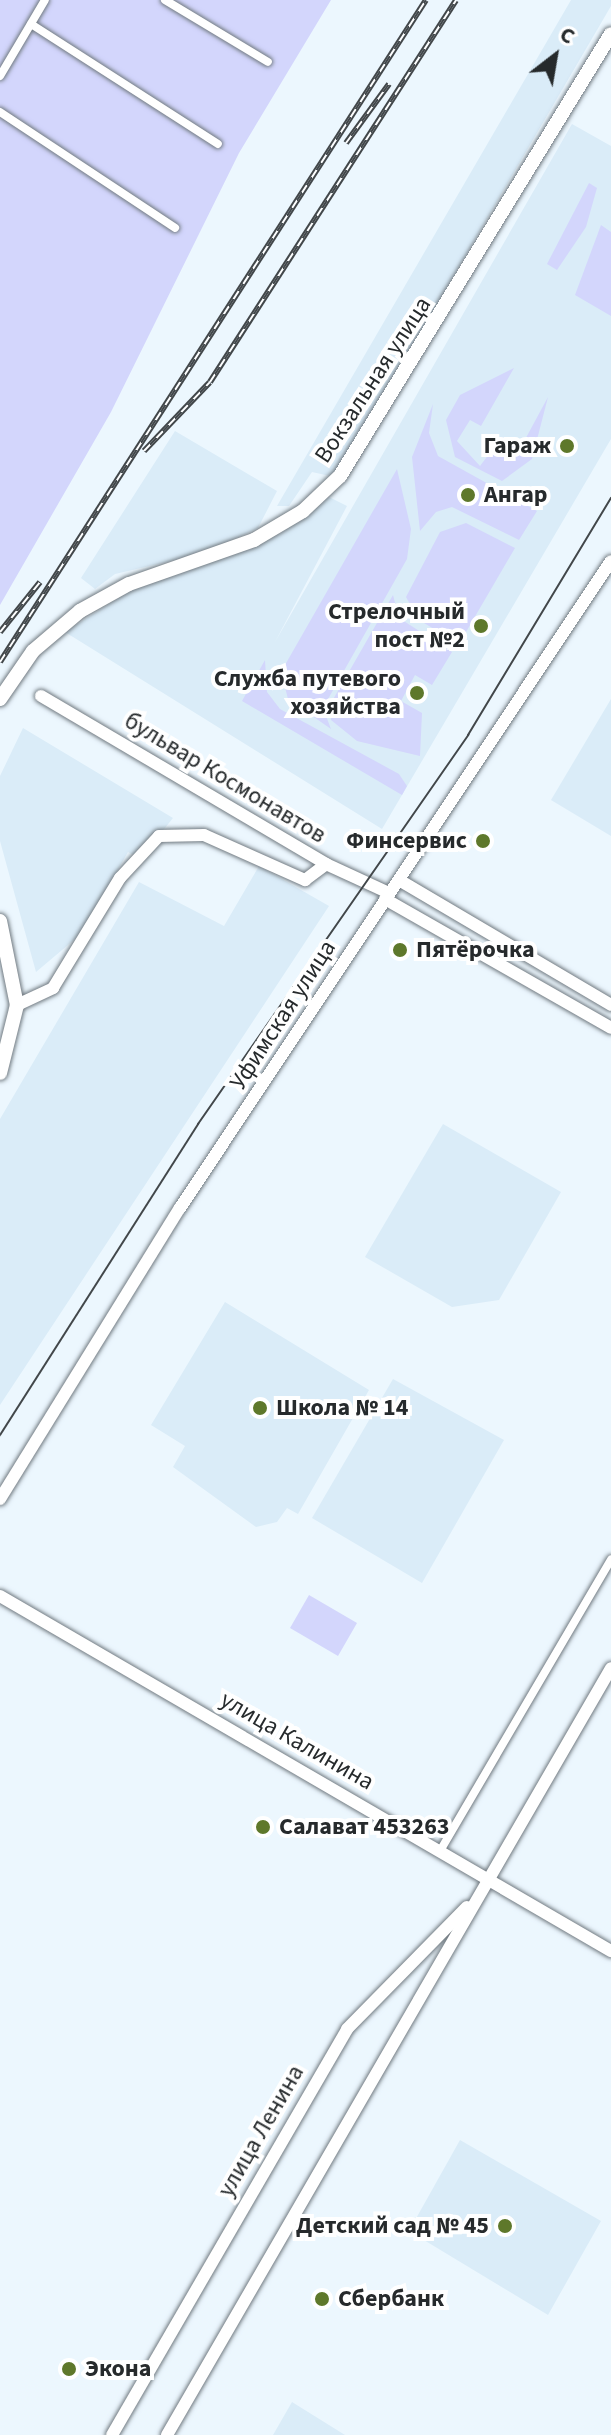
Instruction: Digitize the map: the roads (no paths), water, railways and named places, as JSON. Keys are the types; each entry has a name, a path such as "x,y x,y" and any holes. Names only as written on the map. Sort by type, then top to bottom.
{"main road":[{"name":"Вокзальная улица","path":"0,699 33,651 80,611 129,584 254,540 303,511 340,476 611,34"},
{"path":"0,921 17,1005 0,1073"}],"street":[{"path":"0,76 45,0"},
{"path":"165,0 268,62"},
{"path":"31,24 218,144"},
{"path":"0,112 175,228"},
{"name":"Уфимская улица","path":"0,1499 387,896 611,561"},
{"name":"бульвар Космонавтов","path":"41,696 611,1028"},
{"path":"17,1005 53,988 120,878 159,836 204,835 305,880 326,864"},
{"path":"399,880 611,1005"},
{"path":"440,1851 611,1559"},
{"name":"улица Калинина","path":"0,1596 611,1951"},
{"name":"улица Ленина","path":"167,2435 611,1668"},
{"name":"улица Ленина","path":"112,2435 347,2029 488,1879"}],"tram line":[{"path":"0,1435 198,1124 468,735 611,498"}],"railway":[{"path":"0,662 426,0"},
{"path":"144,451 210,382 456,0"},
{"path":"346,143 389,84"},
{"path":"0,632 40,582"}],"place":[{"name":"Гараж","path":"567,446"},
{"name":"Ангар","path":"468,495"},
{"name":"Стрелочный пост №2","path":"481,626"},
{"name":"Служба путевого хозяйства","path":"417,693"},
{"name":"Финсервис","path":"483,841"},
{"name":"Пятёрочка","path":"400,950"},
{"name":"Школа № 14","path":"260,1408"},
{"name":"Салават 453263","path":"263,1827"},
{"name":"Детский сад № 45","path":"505,2226"},
{"name":"Сбербанк","path":"322,2299"},
{"name":"Экона","path":"69,2369"}]}
